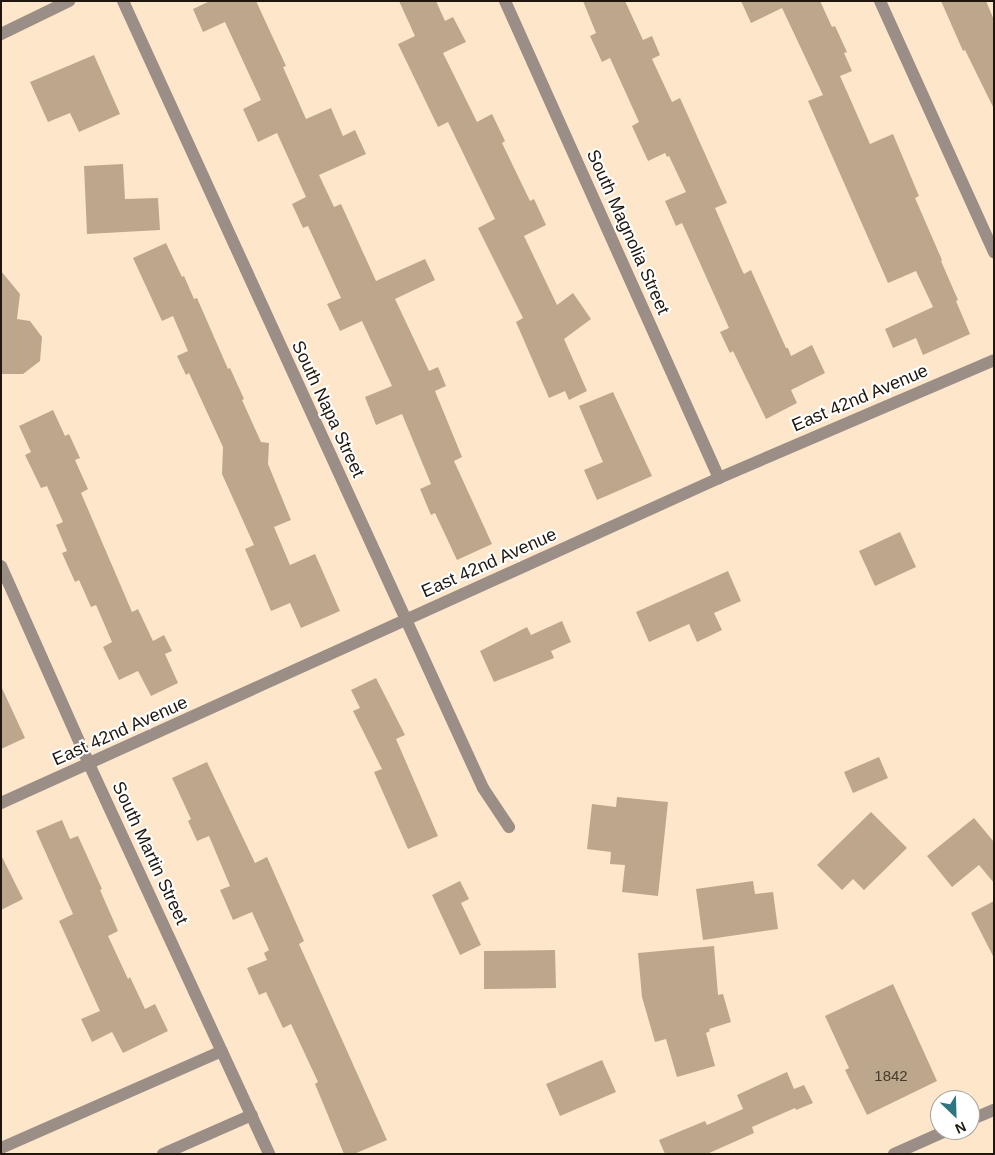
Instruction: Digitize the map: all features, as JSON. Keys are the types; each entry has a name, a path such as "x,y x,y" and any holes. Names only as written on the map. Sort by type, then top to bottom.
{"street":[{"path":"1,34 70,1"},
{"name":"South Napa Street","path":"123,1 482,788 510,827"},
{"name":"South Magnolia Street","path":"505,1 719,478"},
{"path":"880,1 994,252"},
{"name":"East 42nd Avenue","path":"1,803 719,478 994,360"},
{"name":"South Martin Street","path":"1,566 89,764 270,1154"},
{"path":"1,1148 222,1051"},
{"path":"980,1116 994,1110"},
{"path":"162,1154 184,1150 252,1115"},
{"path":"894,1154 930,1138"}],"building":[{"path":"210,1 256,1 286,66 283,67 306,119 331,108 343,136 355,130 366,154 319,175 334,207 341,204 376,281 425,259 435,280 395,299 429,371 438,367 446,386 435,391 462,457 454,461 492,544 457,560 435,513 431,515 420,489 431,484 402,414 376,425 365,397 392,386 362,321 340,331 327,304 341,298 308,226 303,228 292,204 306,197 277,133 258,142 243,109 261,100 225,22 203,32 193,9"},
{"path":"399,1 436,1 445,21 453,17 466,42 443,53 477,122 492,114 505,141 502,143 530,201 534,199 546,225 524,236 557,305 573,293 591,319 564,339 587,391 569,400 565,391 549,398 516,322 523,318 478,228 495,219 448,122 438,127 398,44 415,36"},
{"path":"583,1 625,1 643,40 652,36 660,55 652,59 672,102 680,98 727,203 715,208 744,274 751,270 791,356 812,345 825,373 791,390 797,403 766,419 733,351 730,353 720,332 729,328 682,223 676,226 665,201 686,192 669,156 667,157 665,153 648,161 632,126 639,122 610,58 602,62 590,36 596,33"},
{"path":"741,1 820,1 832,27 835,26 847,52 844,53 852,71 840,76 870,144 893,134 919,196 915,198 942,260 970,334 923,355 916,338 893,348 885,329 933,307 916,271 888,283 808,101 823,95 782,8 751,23"},
{"path":"941,1 986,1 994,20 994,109 965,50 963,51"},
{"path":"94,55 120,114 79,132 70,113 48,122 30,82"},
{"path":"123,164 125,199 158,198 160,230 87,234 84,166"},
{"path":"166,243 194,299 197,298 228,369 230,368 244,399 242,400 261,442 269,443 268,464 291,520 274,527 290,565 315,554 340,611 301,628 290,603 271,611 245,549 254,545 222,474 223,447 189,373 186,375 177,356 188,351 173,316 162,321 133,258"},
{"path":"1,271 20,294 17,319 30,321 42,337 40,361 23,374 1,374"},
{"path":"613,392 652,476 597,500 584,470 603,462 579,406"},
{"path":"53,410 65,436 69,434 80,458 75,460 88,489 81,493 132,612 138,609 153,641 164,635 172,651 165,654 178,683 151,696 138,671 119,680 103,647 112,642 96,605 91,607 79,580 75,582 62,553 67,551 56,525 63,522 47,486 41,488 25,455 31,452 19,426"},
{"path":"900,532 916,567 875,586 859,551"},
{"path":"728,571 741,601 714,613 722,630 697,642 689,624 649,642 636,612"},
{"path":"562,621 571,642 551,651 554,658 494,682 480,651 527,627 531,635"},
{"path":"376,678 405,735 396,739 438,836 408,849 374,772 382,769 353,711 360,708 351,690"},
{"path":"1,686 25,738 1,749"},
{"path":"879,757 888,778 853,793 844,772"},
{"path":"207,762 255,863 267,857 304,941 299,944 387,1140 354,1154 344,1154 315,1084 318,1082 291,1024 283,1028 266,992 259,995 247,968 267,960 264,953 269,950 252,912 233,920 220,890 230,886 209,836 197,841 188,821 191,819 172,778"},
{"path":"617,797 668,802 658,896 622,892 625,865 610,864 611,852 587,849 592,804 616,807"},
{"path":"871,812 907,848 864,890 853,879 842,890 817,865"},
{"path":"974,818 994,842 994,883 979,865 952,887 927,856"},
{"path":"62,820 70,839 78,836 102,889 100,890 118,931 108,936 128,979 130,977 145,1009 155,1004 168,1031 123,1053 112,1032 92,1042 81,1019 100,1011 59,921 73,914 36,831"},
{"path":"1,855 23,899 1,910"},
{"path":"460,881 469,899 461,903 481,945 460,955 432,895"},
{"path":"753,881 755,894 773,892 778,929 703,940 696,889"},
{"path":"994,901 994,958 971,913"},
{"path":"714,946 718,995 723,994 731,1022 709,1029 710,1031 706,1033 715,1066 677,1077 666,1039 655,1042 642,997 638,953"},
{"path":"555,950 556,988 484,989 484,951"},
{"path":"893,984 937,1081 867,1115 845,1070 849,1068 825,1016"},
{"path":"602,1060 616,1092 560,1116 546,1084"},
{"path":"787,1072 794,1089 804,1085 813,1103 796,1110 795,1108 752,1127 754,1133 707,1154 665,1154 659,1140 705,1121 707,1125 743,1109 737,1095"}]}
